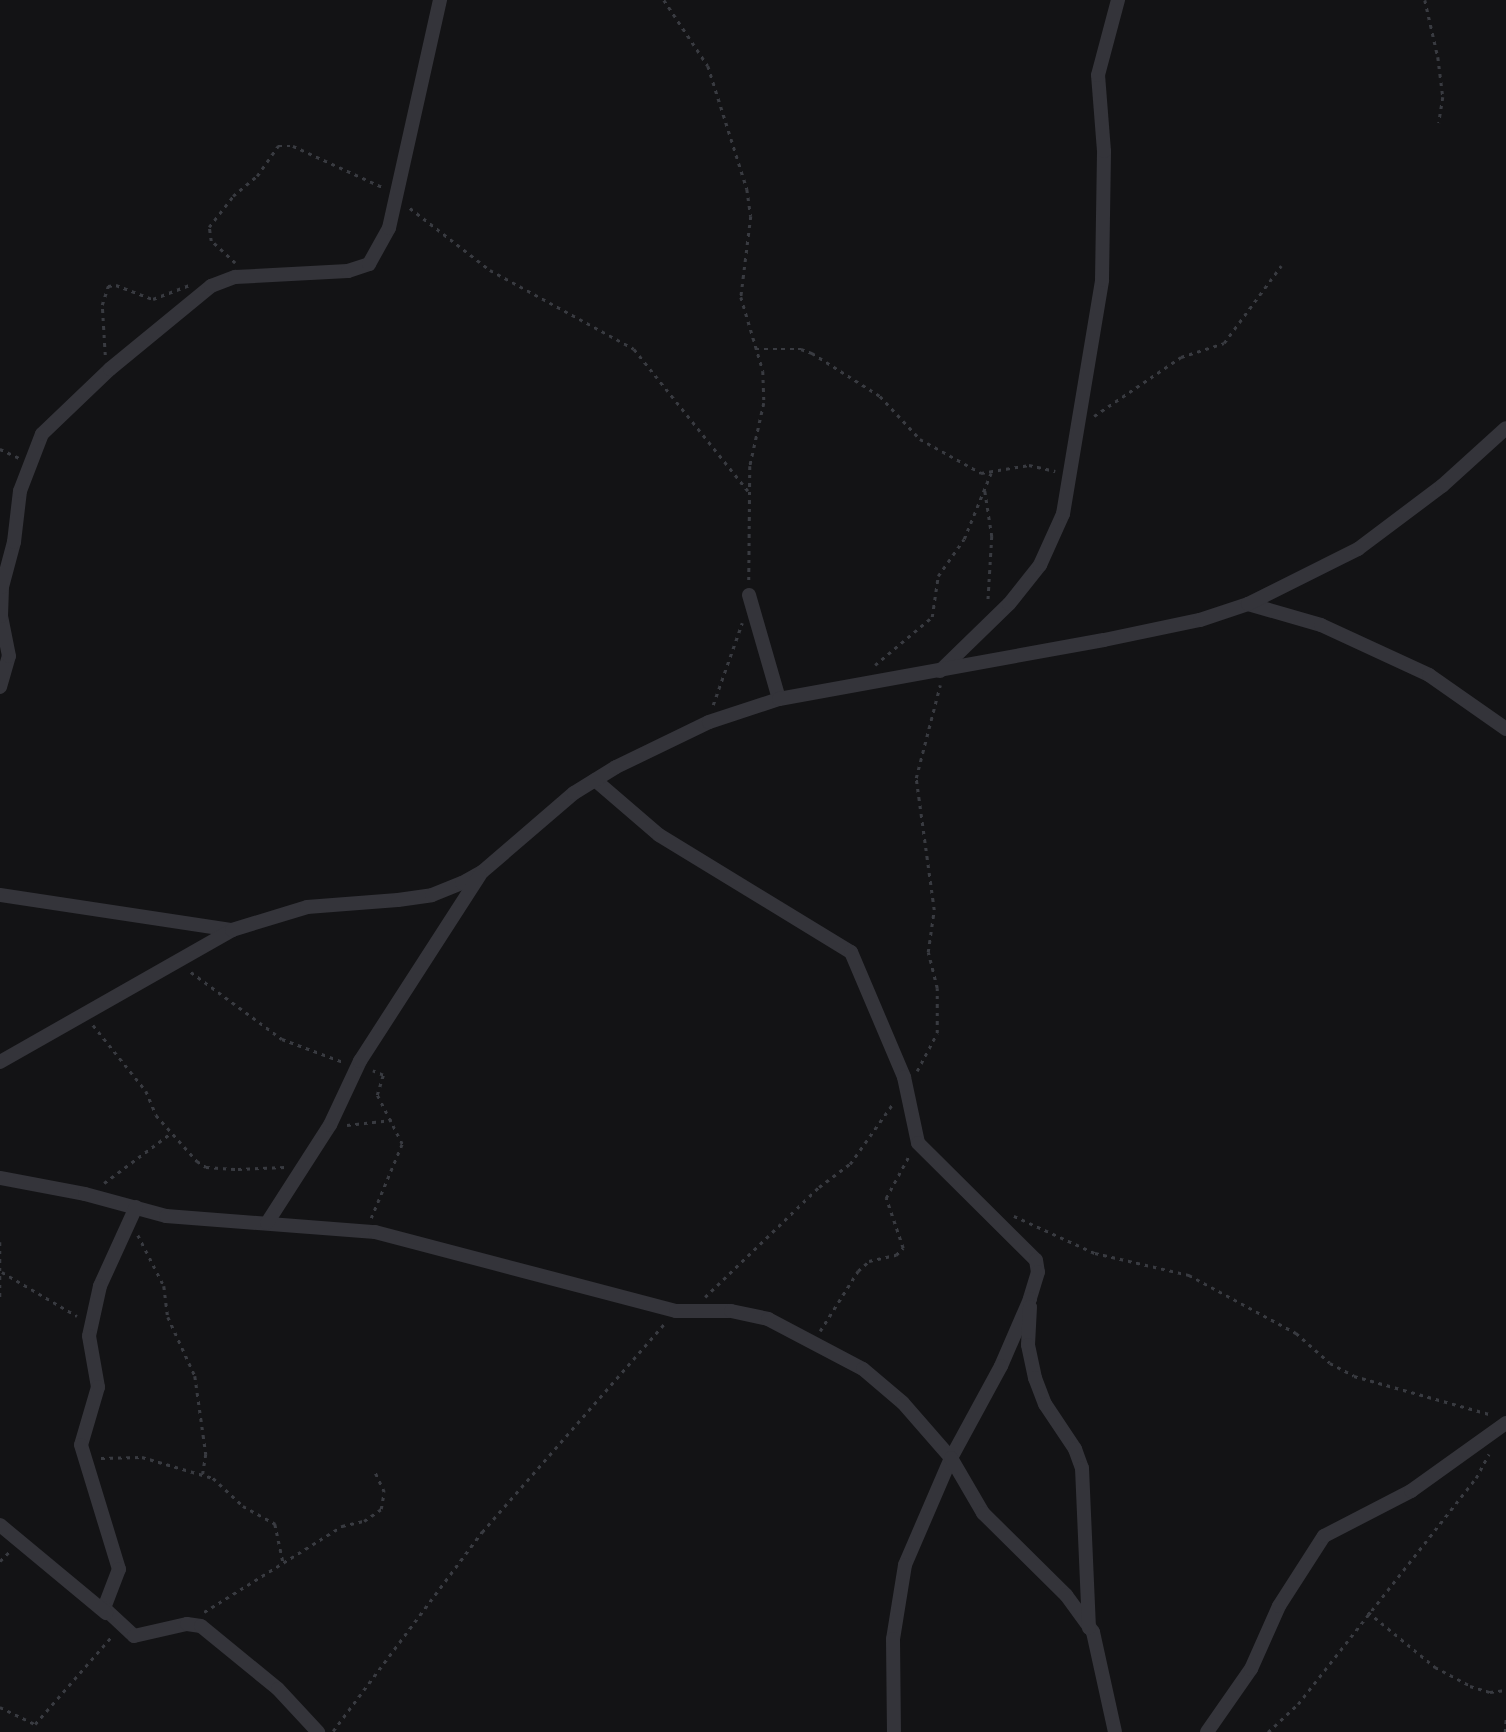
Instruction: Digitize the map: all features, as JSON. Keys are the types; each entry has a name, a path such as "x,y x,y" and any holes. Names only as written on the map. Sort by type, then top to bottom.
{"street":[{"path":"0,687 9,656 1,616 2,587 31,458 48,426 106,372 218,282 235,277 366,267 386,238 394,193 440,0"},
{"path":"940,671 1009,604 1040,565 1063,514 1102,279 1104,151 1098,69 1118,0"},
{"path":"0,1062 232,930 307,907 432,895 482,872 595,779 709,722 779,699 853,688 1200,620 1248,604 1358,549 1442,486 1506,428"},
{"path":"749,595 779,699"},
{"path":"1248,604 1321,625 1429,676 1506,729"},
{"path":"595,779 659,835 851,952 906,1085 918,1143 1036,1260 1038,1272 1030,1299 1001,1366 951,1458 902,1576 893,1639 894,1732"},
{"path":"267,1223 330,1125 358,1066 482,872"},
{"path":"0,895 232,930"},
{"path":"0,1178 90,1195 132,1214 365,1230 676,1311 757,1314 814,1343 885,1386 951,1458 983,1513 1066,1595 1089,1628 1105,1674 1115,1732"},
{"path":"106,1613 104,1603 119,1569 84,1462 83,1433 98,1387 91,1325 100,1286 132,1214"},
{"path":"1030,1299 1028,1345 1035,1378 1045,1404 1075,1449 1082,1468 1089,1628"},
{"path":"1207,1732 1245,1679 1279,1606 1324,1536 1411,1491 1493,1433 1500,1419"},
{"path":"0,1525 121,1627 139,1636 187,1624 201,1626 278,1689 318,1732"}],"path":[{"path":"664,0 708,66 747,189 751,216 741,297 763,371 764,403 748,491 749,595 709,722"},
{"path":"1425,0 1440,70 1439,122"},
{"path":"235,277 234,260 211,241 209,226 233,196 257,176 278,146 293,146 394,193 490,270 634,349 748,491"},
{"path":"1075,430 1181,357 1224,343 1281,266"},
{"path":"106,372 103,305 108,286 116,285 153,299 174,287 218,282"},
{"path":"756,349 801,349 812,353 880,396 920,439 981,473 1029,465 1069,475"},
{"path":"0,449 11,456 31,458"},
{"path":"853,688 896,644 932,618 938,576 964,539 991,473"},
{"path":"985,490 992,536 993,579 987,606"},
{"path":"691,1312 794,1211 850,1164 925,1062 937,1032 937,988 928,952 934,910 916,778 921,744 940,695 940,671"},
{"path":"177,962 282,1039 383,1075 377,1094 393,1120 402,1144 365,1230"},
{"path":"85,1014 146,1091 156,1115 206,1167 302,1168"},
{"path":"330,1125 393,1120"},
{"path":"90,1195 171,1133"},
{"path":"814,1343 858,1271 869,1261 896,1255 903,1248 886,1198 918,1143"},
{"path":"1008,1212 1058,1240 1095,1253 1189,1275 1296,1333 1347,1373 1500,1419"},
{"path":"132,1214 164,1286 168,1317 195,1376 206,1454 203,1474"},
{"path":"0,1242 0,1299"},
{"path":"2,1272 91,1325"},
{"path":"332,1732 482,1532 676,1311"},
{"path":"1268,1732 1298,1704 1486,1464 1493,1433"},
{"path":"84,1462 124,1455 203,1474 275,1524 283,1563"},
{"path":"187,1624 342,1525 364,1521 381,1509 384,1492 374,1471"},
{"path":"1368,1612 1435,1667 1490,1692 1506,1690"},
{"path":"0,1707 35,1724 121,1627"},
{"path":"1505,1732 1506,1718"}]}
